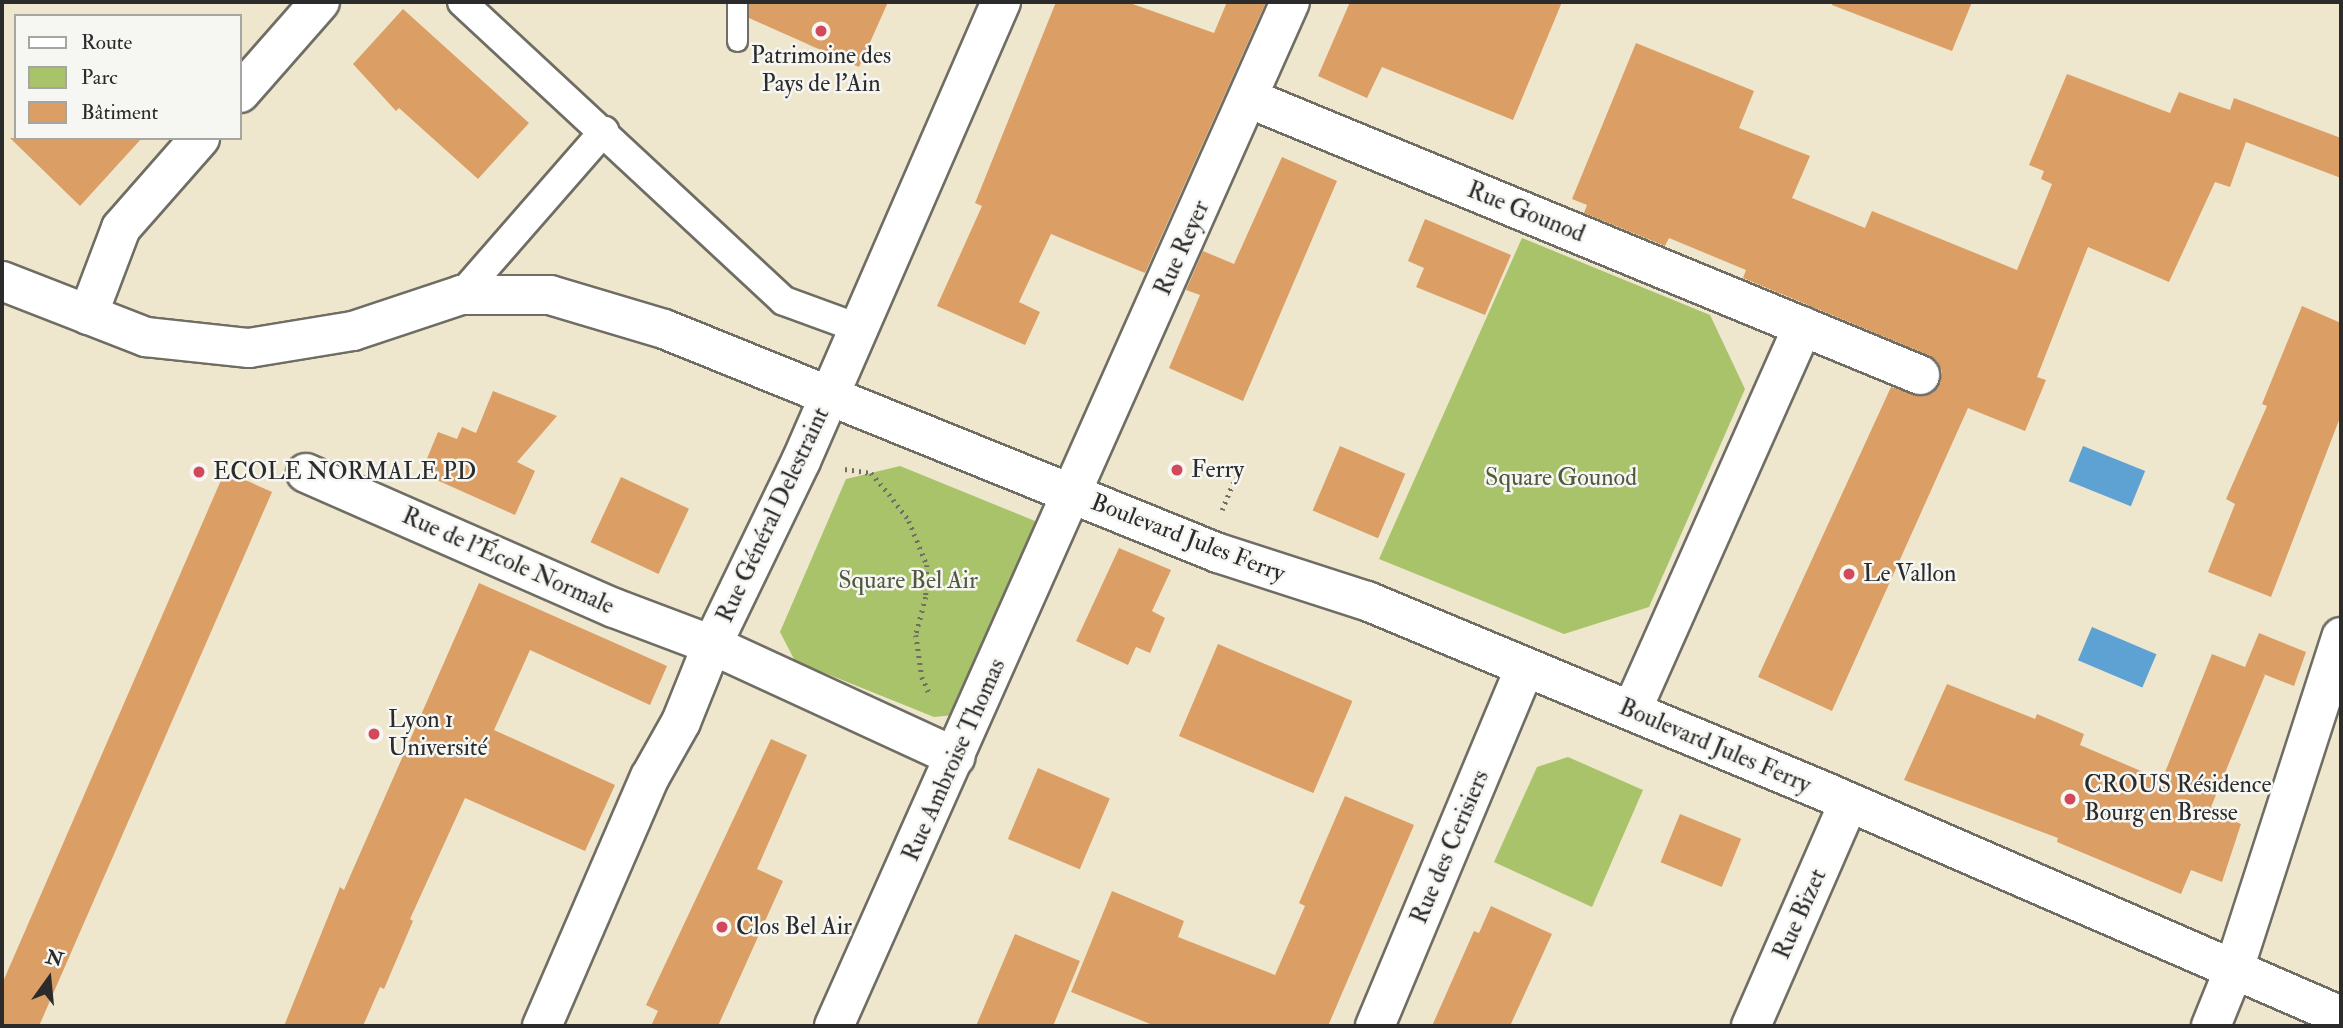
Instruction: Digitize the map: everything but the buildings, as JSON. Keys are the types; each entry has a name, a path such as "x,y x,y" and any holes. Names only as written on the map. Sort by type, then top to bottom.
{"street":[{"path":"242,91 320,2"},
{"path":"462,2 604,131 784,302 858,328"},
{"name":"Rue Général Delestraint","path":"542,1026 650,777 696,687 712,645 830,394 1001,2"},
{"name":"Rue Reyer","path":"1073,495 1290,2"},
{"name":"Rue Gounod","path":"1248,98 1920,375"},
{"path":"461,295 604,131"},
{"path":"88,315 121,228 198,140"},
{"name":"Boulevard Jules Ferry","path":"2,281 146,337 248,348 353,331 461,295 550,295 664,329 830,394 1073,495 1162,528 1218,553 1367,601 1849,802 2341,1016"},
{"path":"1632,710 1803,326"},
{"name":"Rue de l'École Normale","path":"306,472 614,608 712,645"},
{"name":"Rue Ambroise Thomas","path":"834,1026 1073,495"},
{"path":"2211,1026 2234,969 2341,637"},
{"path":"712,645 955,757"},
{"name":"Rue des Cerisiers","path":"1375,1026 1525,668"},
{"name":"Rue Bizet","path":"1751,1026 1849,802"}],"lane":[{"path":"737,2 737,41"}],"path":[{"path":"806,59 811,46"},
{"path":"871,473 909,522 927,565 926,597 916,635 917,653 922,677 942,716 955,757"},
{"path":"1217,520 1236,478"}],"green space":[{"name":"Square Gounod","path":"1522,238 1710,315 1745,389 1649,607 1564,634 1379,559"},
{"name":"Square Bel Air","path":"900,466 1040,523 955,715 934,717 795,661 780,632 846,479"},
{"path":"1568,757 1643,790 1592,907 1494,862 1537,767"}],"water":[{"path":"2083,446 2145,471 2131,506 2069,481"},
{"path":"2092,627 2156,654 2142,687 2078,660"}],"place":[{"name":"Patrimoine des Pays de l'Ain","path":"821,31"},
{"name":"Ferry","path":"1177,470"},
{"name":"ECOLE NORMALE PD","path":"199,472"},
{"name":"Le Vallon","path":"1849,574"},
{"name":"Lyon 1 Université","path":"374,734"},
{"name":"CROUS Résidence Bourg en Bresse","path":"2070,799"},
{"name":"Clos Bel Air","path":"722,927"}]}
